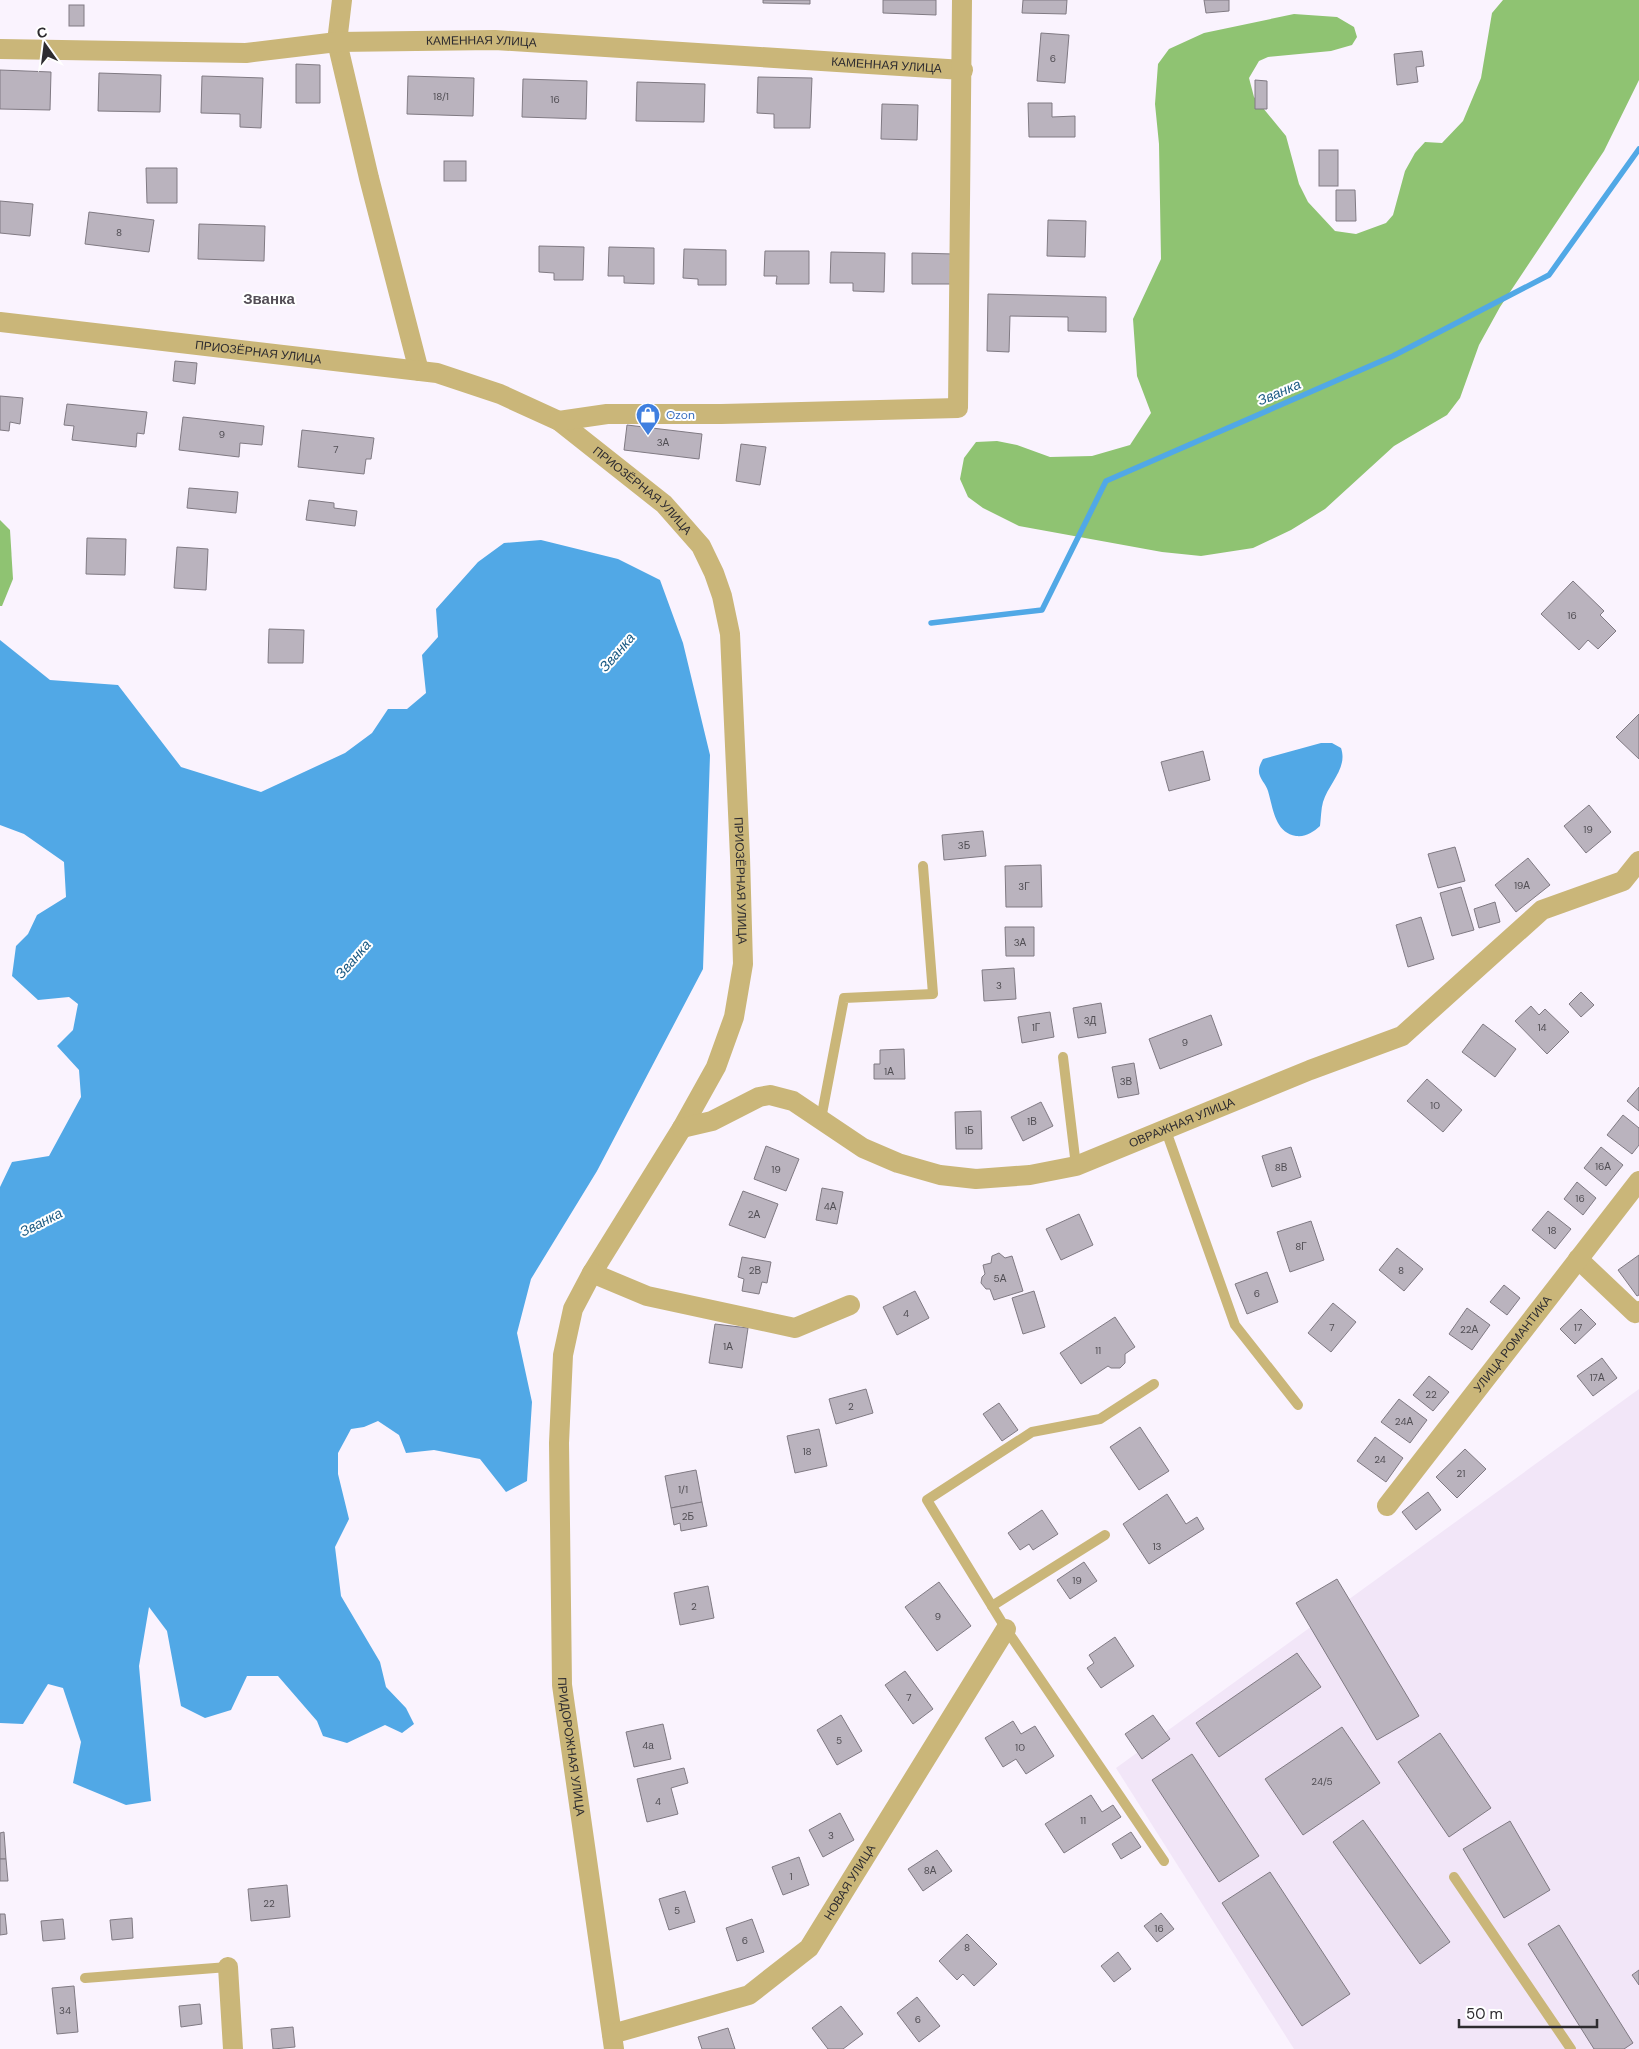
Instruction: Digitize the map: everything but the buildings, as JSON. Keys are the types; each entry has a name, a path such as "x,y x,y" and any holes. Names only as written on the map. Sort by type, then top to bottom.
{"street":[{"path":"342,0 337,42 369,178 419,371"},
{"path":"559,421 607,414 721,414 958,408 963,70 962,0"},
{"name":"КАМЕННАЯ УЛИЦА","path":"0,49 246,53 337,42 494,40 963,70"},
{"name":"ПРИОЗЁРНАЯ УЛИЦА","path":"0,322 437,373 500,394 559,421 664,504 701,546 714,573 722,596 730,634 743,964 734,1017 716,1067 682,1128 592,1273"},
{"name":"ОВРАЖНАЯ УЛИЦА","path":"682,1128 712,1121 759,1097 770,1095 793,1100 863,1148 898,1163 940,1175 976,1179 1030,1175 1076,1166 1310,1070 1402,1036 1542,910 1623,881 1639,862"},
{"name":"УЛИЦА РОМАНТИКА","path":"1387,1506 1639,1181"},
{"path":"1578,1259 1635,1313 1639,1310"},
{"path":"592,1273 647,1296 795,1328 850,1305"},
{"name":"ПРИДОРОЖНАЯ УЛИЦА","path":"592,1273 573,1309 563,1355 559,1443 562,1684 613,2042"},
{"name":"НОВАЯ УЛИЦА","path":"613,2042 748,1996 809,1948 1006,1629"},
{"path":"228,1967 233,2049"}],"lane":[{"path":"821,1119 844,998 933,994 923,866"},
{"path":"1063,1057 1076,1166"},
{"path":"1166,1128 1235,1325 1298,1405"},
{"path":"1154,1384 1100,1418 1032,1432 927,1500 1006,1629 1164,1861"},
{"path":"992,1606 1104,1535"},
{"path":"1454,1877 1571,2049"},
{"path":"85,1978 228,1967"}],"shaded area":[{"path":"1639,1389 1639,2049 1294,2049 1116,1768"}],"green space":[{"path":"1503,0 1639,0 1639,80 1604,151 1500,307 1479,345 1460,398 1447,415 1394,446 1325,509 1291,530 1253,548 1201,556 1162,552 1019,526 983,508 968,497 960,479 964,458 976,442 997,441 1017,445 1050,457 1092,456 1130,445 1151,413 1137,376 1133,319 1161,259 1159,144 1155,104 1158,64 1169,49 1204,33 1294,14 1337,17 1354,27 1357,37 1352,45 1331,51 1268,57 1259,61 1249,78 1254,97 1286,136 1299,184 1308,202 1335,231 1356,234 1386,223 1393,215 1405,171 1415,153 1425,142 1442,143 1463,121 1481,78 1492,13"},
{"path":"0,520 10,530 13,579 2,606 0,606"}],"water":[{"path":"541,540 618,559 660,580 683,643 710,755 703,969 597,1171 531,1279 517,1333 532,1402 527,1481 506,1492 480,1459 434,1450 406,1453 399,1435 378,1421 364,1427 351,1429 338,1453 338,1474 349,1519 335,1547 341,1596 380,1662 386,1687 406,1708 414,1724 402,1733 385,1725 347,1743 323,1736 317,1721 278,1676 247,1676 231,1710 205,1718 181,1706 167,1631 149,1607 139,1666 151,1801 126,1805 73,1783 81,1742 63,1688 48,1684 23,1724 0,1723 0,1187 12,1162 49,1156 81,1097 79,1070 57,1046 73,1030 78,1004 69,997 38,1000 12,976 16,946 28,934 37,915 66,897 64,862 24,834 0,825 0,640 50,680 118,685 181,767 261,792 345,753 372,733 388,709 407,709 426,693 422,655 438,637 436,609 478,562 504,543"},
{"path":"1321,743 1332,743 1341,748 1342,762 1323,802 1320,826 1307,835 1296,836 1289,834 1283,830 1276,819 1268,791 1260,775 1260,766 1263,759"}],"waterway":[{"name":"Званка","path":"931,623 1042,610 1106,481 1393,356 1549,275 1639,149"}],"place":[{"name":"Ozon","path":"648,436"}],"district":[{"name":"Званка","path":"269,299"}]}
